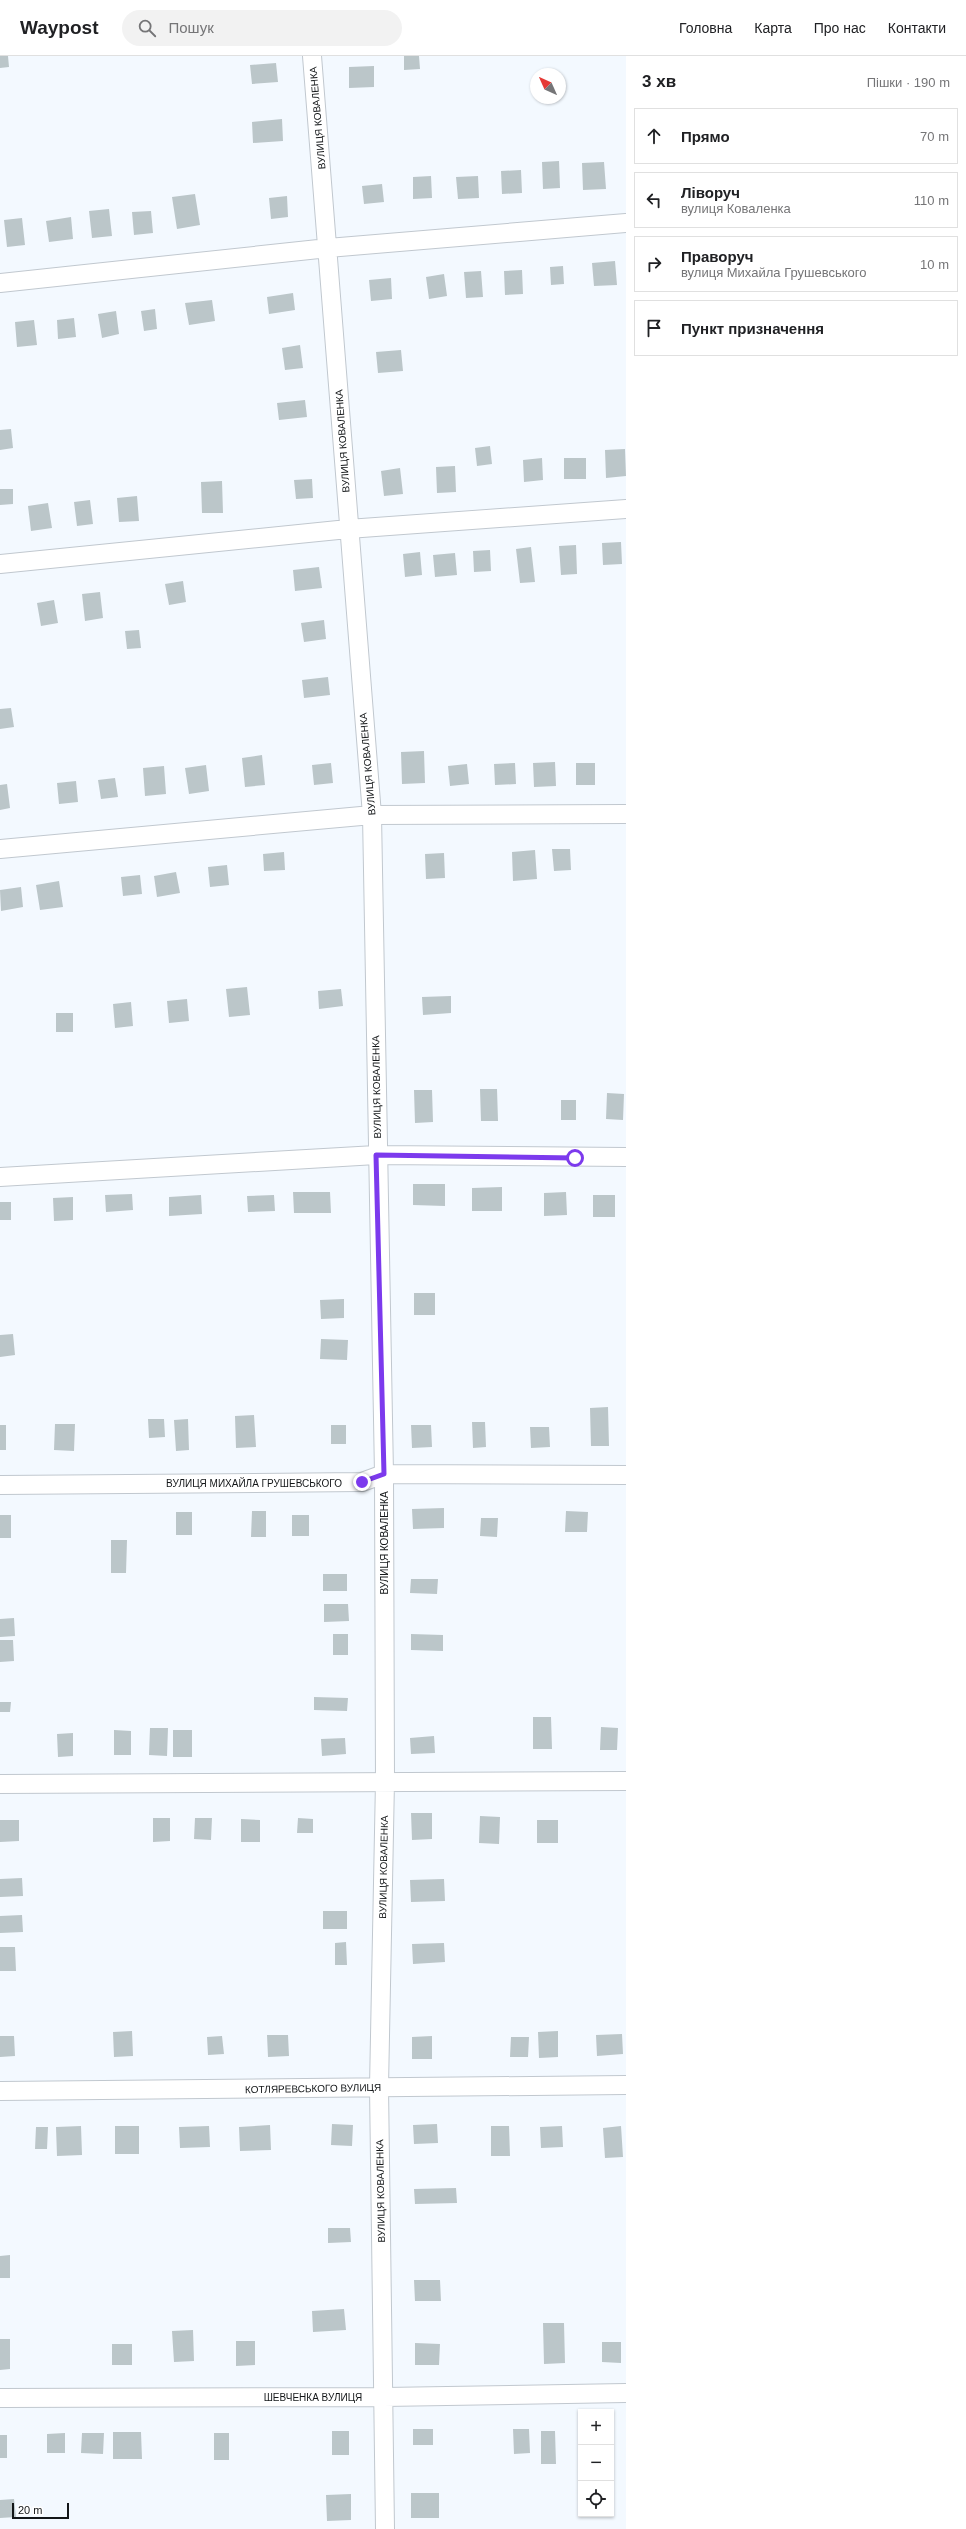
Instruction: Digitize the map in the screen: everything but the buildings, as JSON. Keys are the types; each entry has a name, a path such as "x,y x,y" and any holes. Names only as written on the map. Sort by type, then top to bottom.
{"street":[{"name":"ВУЛИЦЯ КОВАЛЕНКА","path":"312,56 328,248 348,528 372,815 376,1155 384,1474 385,1781 379,2087 385,2529"},
{"path":"0,283 328,248 626,223"},
{"path":"0,564 348,528 626,509"},
{"path":"0,849 372,815 626,814"},
{"path":"0,1177 376,1155 626,1157"},
{"name":"ВУЛИЦЯ МИХАЙЛА ГРУШЕВСЬКОГО","path":"0,1485 362,1482 384,1474 626,1475"},
{"path":"0,1784 626,1781"},
{"name":"КОТЛЯРЕВСЬКОГО ВУЛИЦЯ","path":"0,2091 626,2085"},
{"name":"ШЕВЧЕНКА ВУЛИЦЯ","path":"0,2398 384,2397 626,2394"}],"route":[{"path":"362,1482 384,1474 376,1155 575,1158"}]}
